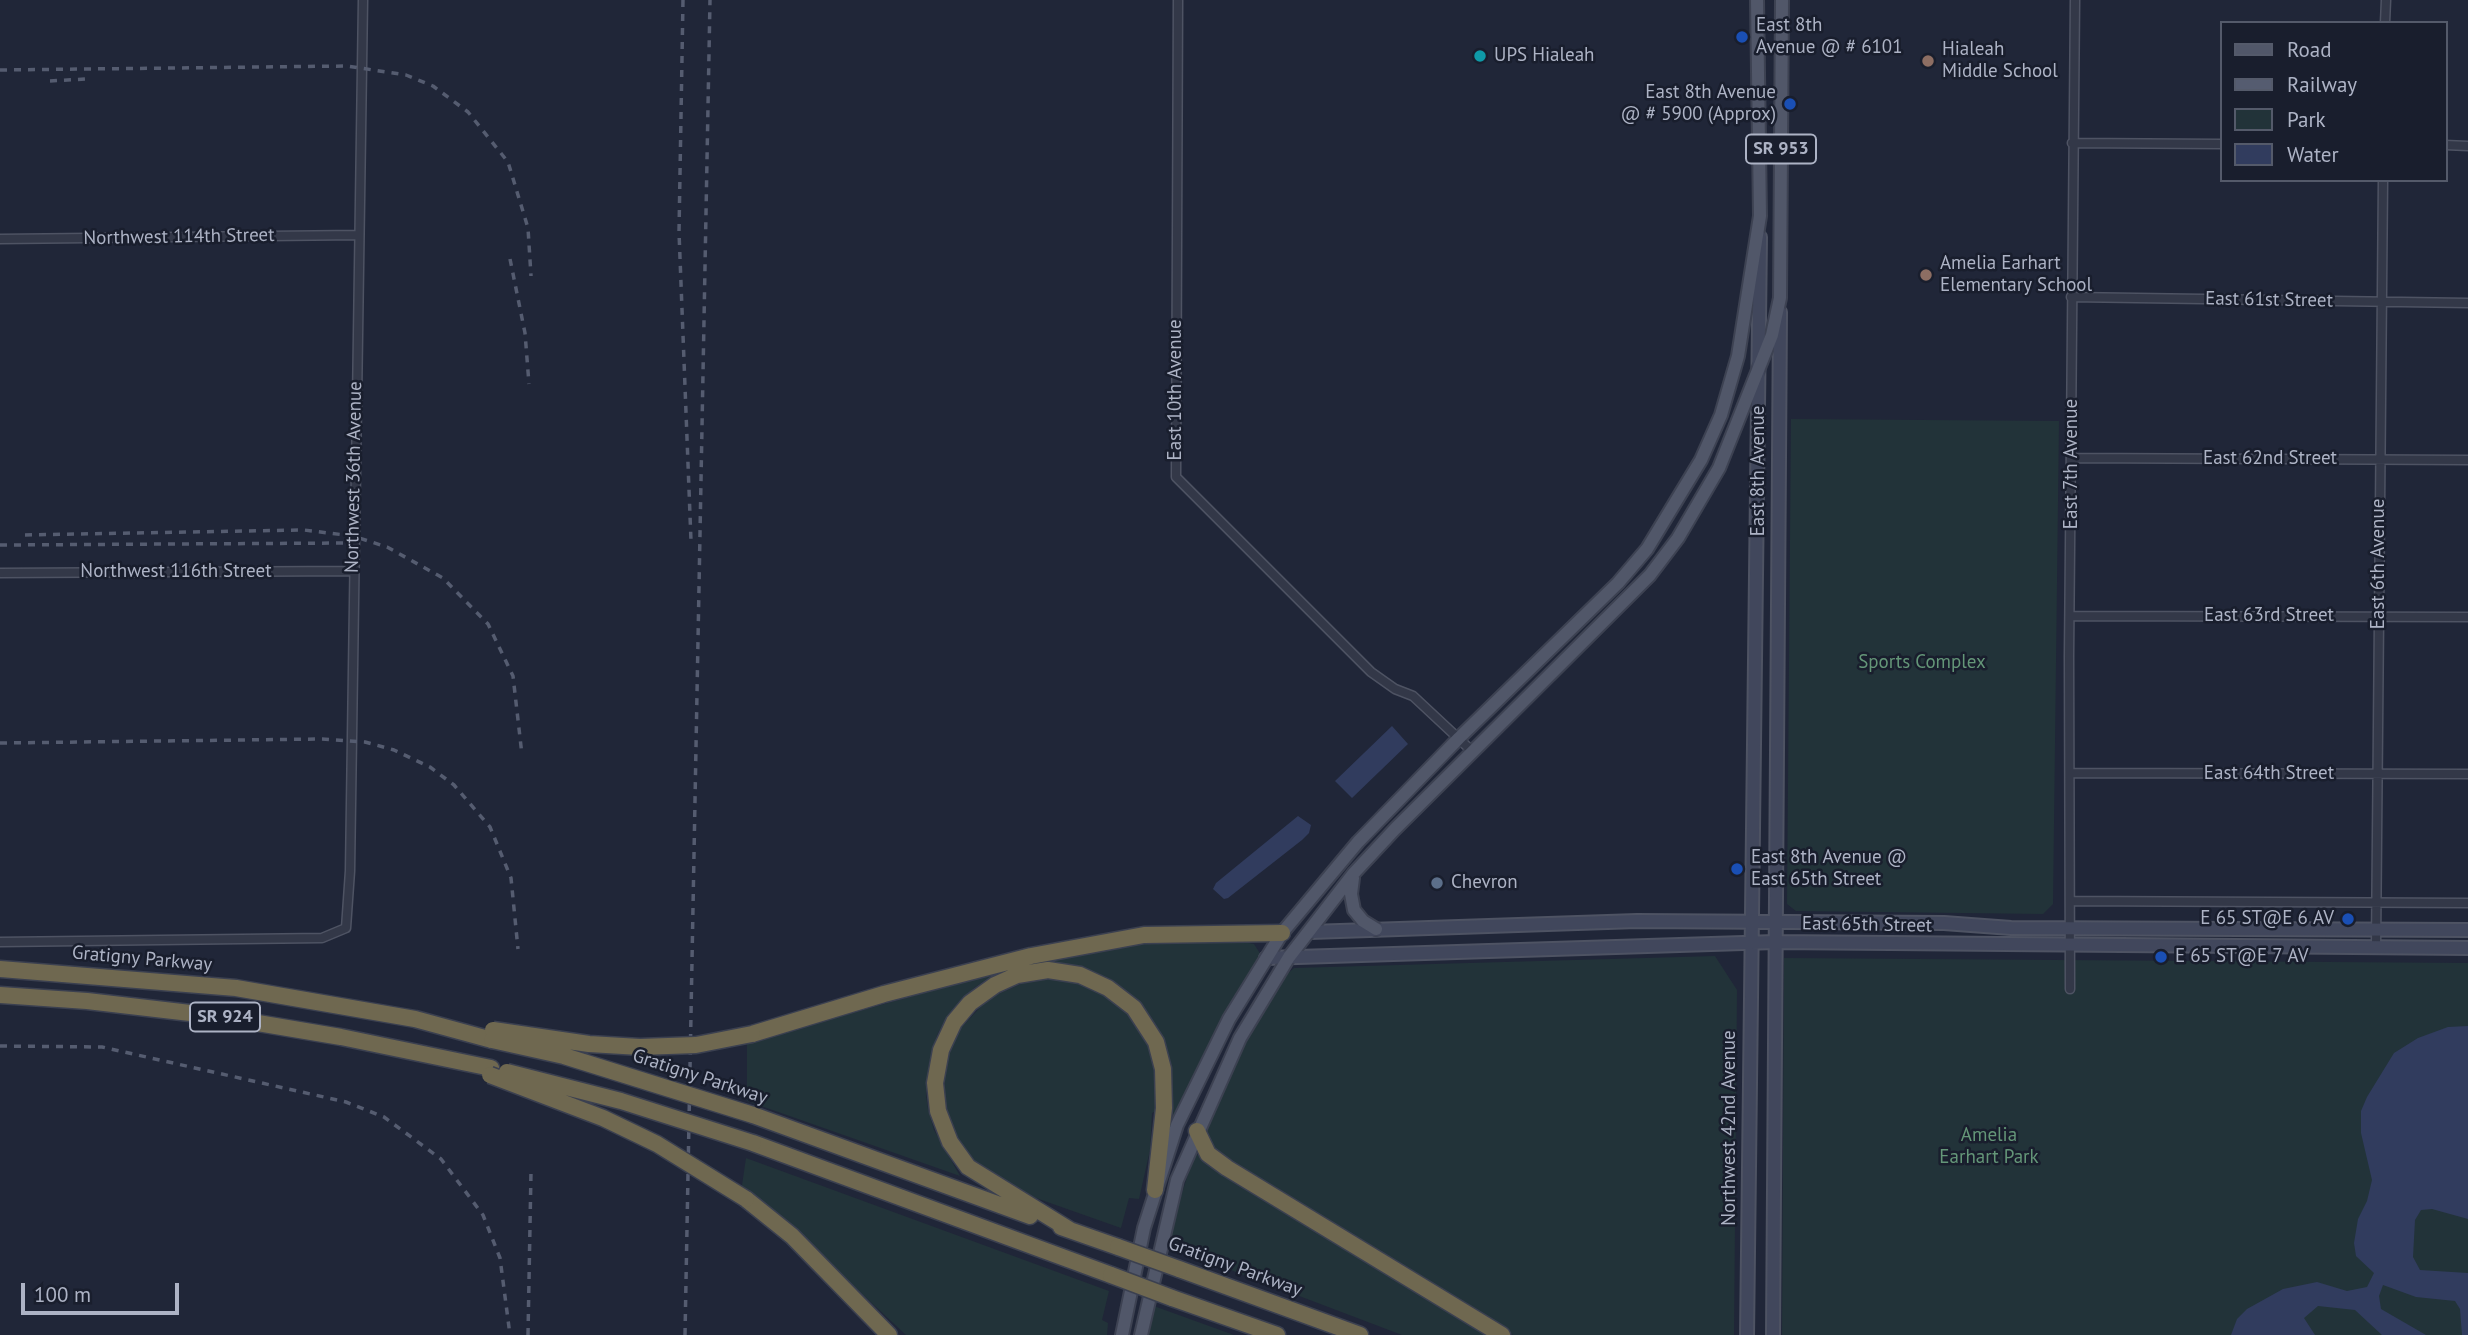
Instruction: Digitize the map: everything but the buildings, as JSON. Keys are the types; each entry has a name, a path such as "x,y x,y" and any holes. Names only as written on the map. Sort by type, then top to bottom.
{"highway":[{"path":"492,1035 640,1047 696,1045 751,1034 884,994 1031,956 1144,936 1282,933"},
{"name":"Gratigny Parkway","path":"0,969 236,988 492,1035 753,1115 1360,1335"},
{"path":"1070,1230 968,1167 950,1142 938,1111 935,1083 941,1051 954,1021 970,1003 995,985 1017,975 1048,970 1080,975 1108,988 1134,1008 1156,1042 1163,1069 1164,1108 1155,1190"},
{"name":"SR 924","path":"0,995 216,1016 446,1058 491,1072"},
{"path":"491,1072 621,1101 753,1143 1277,1335"},
{"path":"491,1072 603,1118 657,1144 746,1199 792,1236 889,1335"},
{"path":"1197,1131 1208,1154 1227,1168 1502,1335"}],"main road":[{"name":"East 8th Avenue","path":"1751,921 1760,367 1757,0"},
{"name":"East 8th Avenue","path":"1775,942 1782,0"},
{"path":"1759,145 1781,146"},
{"path":"1122,1335 1127,1301 1155,1190 1177,1125 1203,1069 1282,933 1358,842 1459,738 1618,583 1647,548 1676,506 1716,426 1738,356 1760,216"},
{"path":"1140,1335 1177,1180 1240,1038 1289,957 1354,873 1650,575 1678,538 1720,468 1760,367 1780,298"},
{"path":"1753,684 1777,684"},
{"path":"1354,873 1351,894 1354,910 1363,921 1376,929"},
{"name":"East 65th Street","path":"1282,933 1637,921 2070,928 2468,930"},
{"name":"Northwest 42nd Avenue","path":"1748,1335 1751,921"},
{"name":"East 65th Street","path":"1266,958 1775,942 2468,947"},
{"name":"SR 953","path":"1773,1335 1775,942"}],"street":[{"name":"Northwest 36th Avenue","path":"0,942 322,938 346,928 350,871 352,571 363,0"},
{"name":"East 10th Avenue","path":"1178,0 1176,477 1371,672 1395,689 1413,696 1473,752"},
{"name":"East 7th Avenue","path":"2070,989 2070,616 2073,458 2071,297 2075,0"},
{"path":"2385,21 2386,0"},
{"path":"2072,143 2220,144"},
{"path":"2447,145 2468,146"},
{"name":"East 6th Avenue","path":"2376,947 2383,182"},
{"name":"Northwest 114th Street","path":"0,239 358,235"},
{"name":"East 61st Street","path":"2071,297 2468,303"},
{"name":"East 62nd Street","path":"2073,458 2468,460"},
{"name":"Northwest 116th Street","path":"0,573 352,571"},
{"name":"East 63rd Street","path":"2070,616 2468,617"},
{"name":"East 64th Street","path":"2070,774 2468,775"},
{"path":"2070,901 2468,904"}],"green space":[{"name":"Sports Complex","path":"1791,419 2059,421 2053,904 2043,914 1796,911 1787,904"},
{"path":"1238,941 1254,944 1261,955 1230,1004 1169,1131 1169,1079 1120,989 1091,971 1052,963 1052,959 1152,942"},
{"path":"1715,956 1737,990 1734,1335 1513,1335 1225,1163 1217,1156 1205,1130 1231,1069 1257,1019 1285,976 1294,968"},
{"name":"Amelia Earhart Park","path":"1784,958 2468,963 2468,1335 1782,1335"},
{"path":"996,973 974,988 947,1017 937,1035 929,1064 926,1095 928,1109 934,1130 960,1176 747,1101 747,1042"},
{"path":"1062,978 1099,990 1128,1012 1150,1047 1157,1069 1160,1109 1152,1113 1150,1150 1139,1199 1129,1198 1121,1228 1019,1192 985,1172 971,1159 949,1122 944,1096 945,1060 958,1031 989,998 1030,980"},
{"path":"1195,1153 1492,1335 1402,1335 1165,1245"},
{"path":"746,1158 1109,1291 1102,1320 1108,1323 1107,1335 906,1335 803,1239 741,1192"},
{"path":"1151,1305 1234,1335 1146,1335"}],"water":[{"path":"1392,726 1408,744 1352,798 1335,781"},
{"path":"1298,816 1311,825 1309,833 1302,840 1228,898 1224,899 1213,889 1216,883"},
{"path":"2468,1026 2468,1219 2432,1209 2421,1210 2415,1220 2413,1257 2420,1270 2468,1273 2468,1335 2462,1335 2460,1309 2455,1301 2416,1297 2383,1285 2379,1296 2381,1309 2426,1335 2382,1335 2355,1310 2318,1306 2304,1318 2315,1335 2231,1335 2237,1319 2247,1309 2283,1289 2317,1282 2347,1291 2367,1287 2374,1273 2356,1256 2354,1243 2358,1219 2367,1201 2372,1180 2361,1133 2361,1111 2394,1053 2418,1038 2448,1027"}],"railway":[{"path":"683,0 679,232 691,541"},
{"path":"685,1335 710,0"},
{"path":"0,70 347,66 406,75 433,86 468,112 508,162 528,228 531,276"},
{"path":"50,81 87,79"},
{"path":"510,259 525,333 529,384"},
{"path":"25,535 304,530 353,536 387,547 443,578 488,624 513,676 522,755"},
{"path":"0,545 348,543"},
{"path":"0,743 322,739 365,742 394,750 430,767 454,785 490,827 511,878 518,949"},
{"path":"0,1046 102,1047 346,1102 384,1117 441,1159 483,1215 500,1258 510,1335"},
{"path":"528,1335 531,1172"}],"place":[{"name":"East 8th Avenue @ # 6101","path":"1742,37"},
{"name":"UPS Hialeah","path":"1480,56"},
{"name":"Hialeah Middle School","path":"1928,61"},
{"name":"East 8th Avenue @ # 5900 (Approx)","path":"1790,104"},
{"name":"Amelia Earhart Elementary School","path":"1926,275"},
{"name":"East 8th Avenue @ East 65th Street","path":"1737,869"},
{"name":"Chevron","path":"1437,883"},
{"name":"E 65 ST@E 6 AV","path":"2348,919"},
{"name":"E 65 ST@E 7 AV","path":"2161,957"}]}
